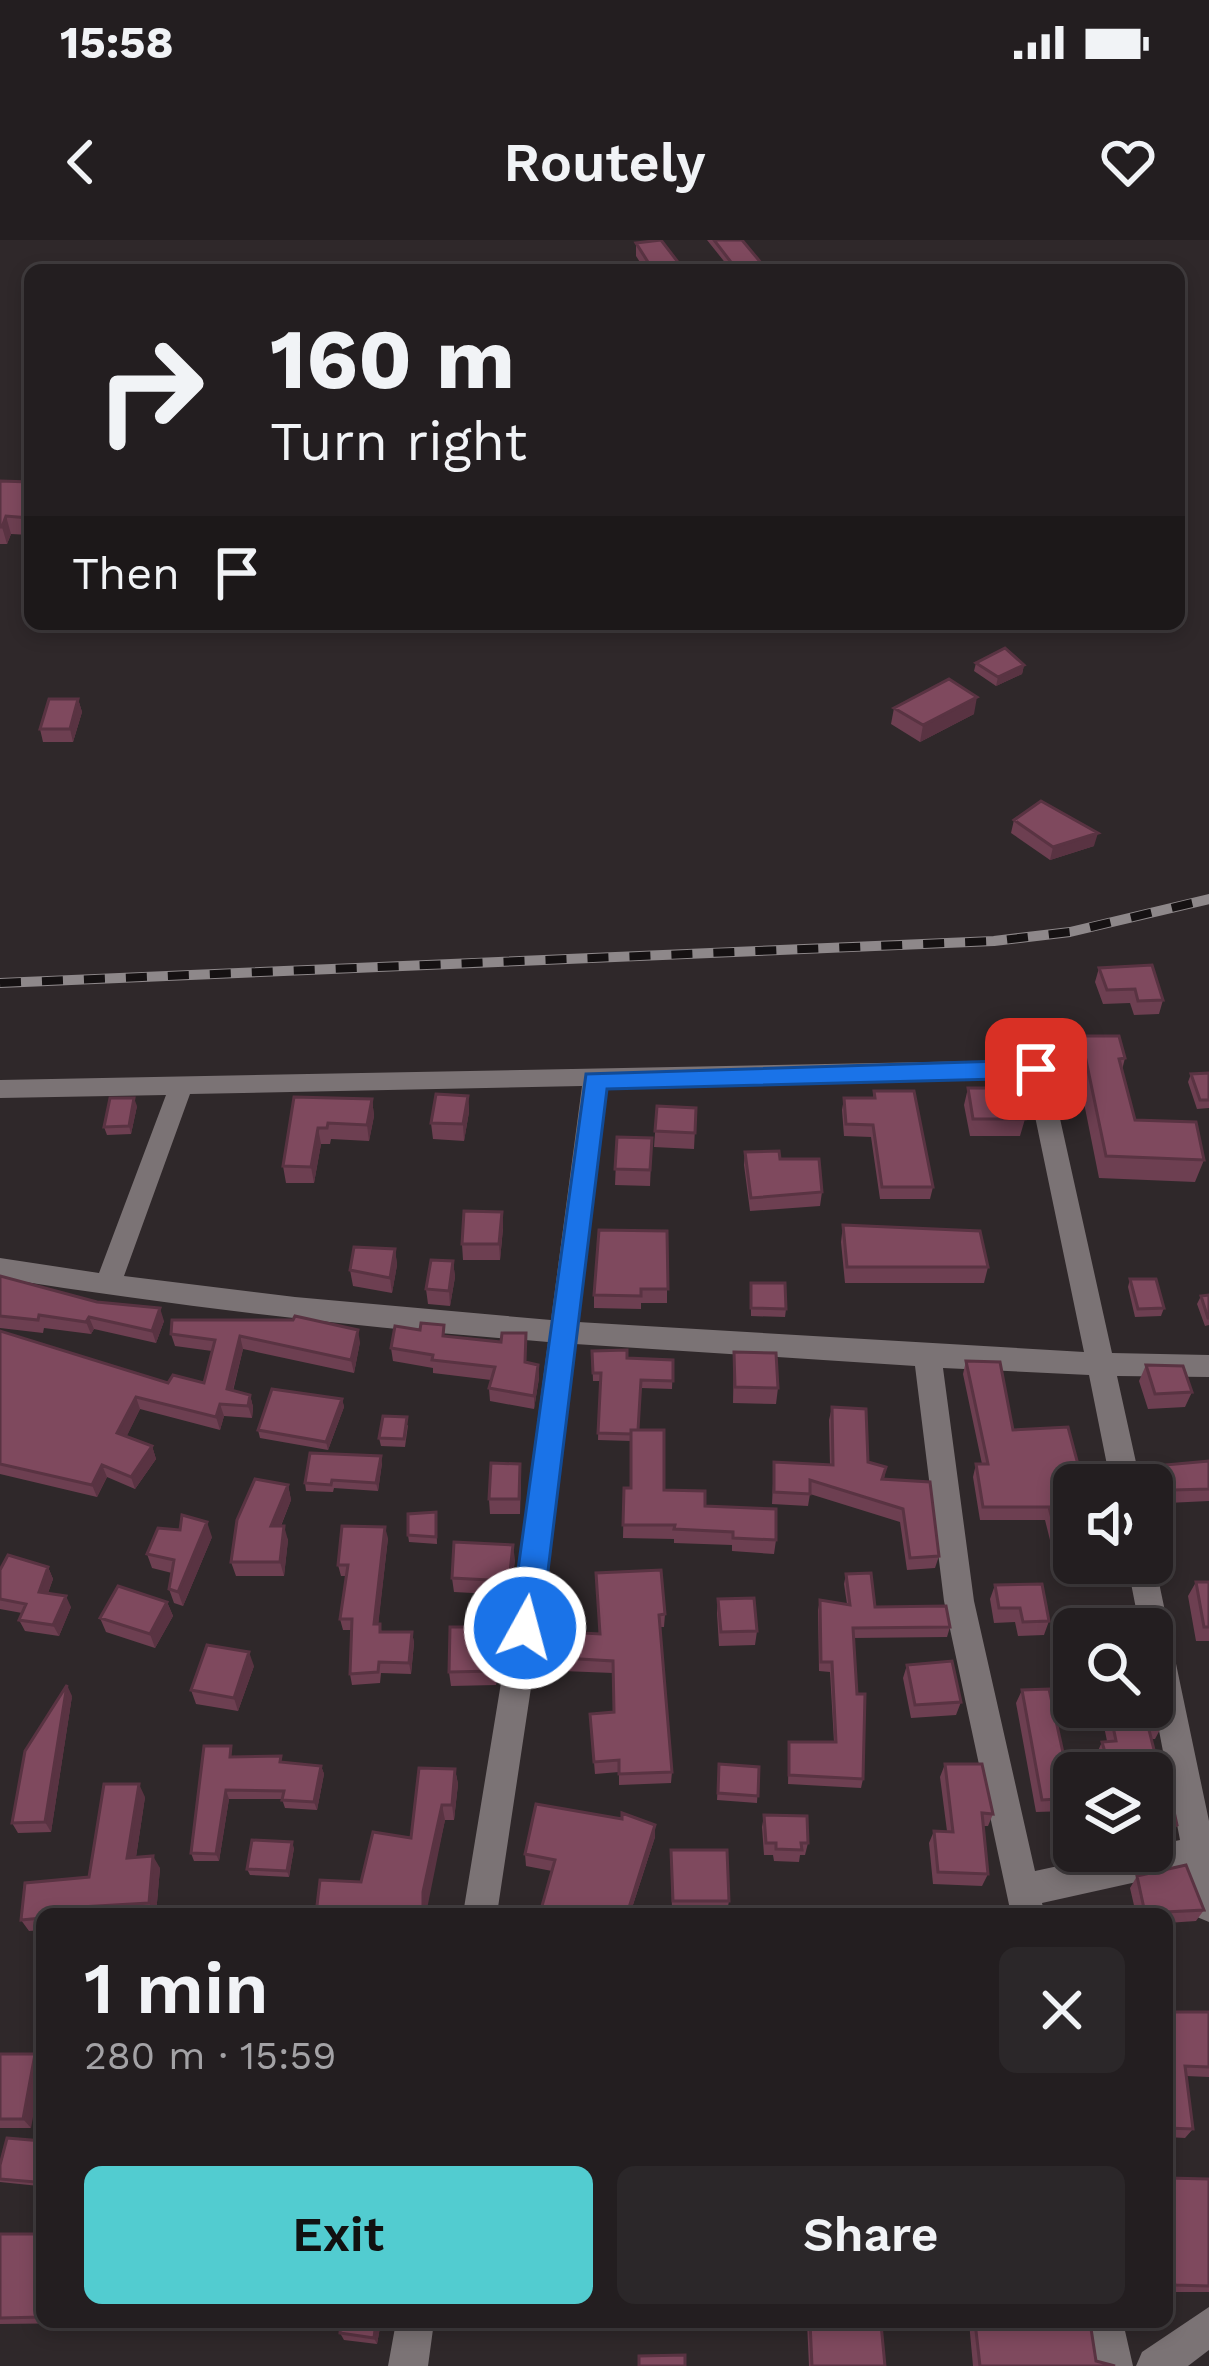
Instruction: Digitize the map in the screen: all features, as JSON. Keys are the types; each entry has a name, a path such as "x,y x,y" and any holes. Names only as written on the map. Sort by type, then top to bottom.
{"street":[{"path":"0,1089 1036,1069 1122,1464"},
{"path":"481,1908 525,1628 595,1080"},
{"path":"107,1286 181,1086"},
{"path":"0,1268 107,1286 563,1334 1103,1366 1209,1366"},
{"path":"927,1355 959,1601 1026,1902 1198,1852"},
{"path":"1146,1584 1209,1905"},
{"path":"1156,2366 1209,2326"},
{"path":"407,2366 414,2328"},
{"path":"1105,2328 1113,2366"}],"building":[{"path":"661,240 679,264 649,264 636,243"},
{"path":"714,240 742,240 762,264 732,264"},
{"path":"0,481 24,482 24,518 6,516 0,527"},
{"path":"1005,648 1024,665 998,677 976,663"},
{"path":"949,679 977,697 923,725 894,708"},
{"path":"49,699 78,699 70,729 40,729"},
{"path":"1041,801 1098,833 1053,847 1014,820"},
{"path":"1152,965 1163,1000 1138,1001 1135,989 1107,990 1099,968"},
{"path":"1081,1036 1119,1036 1125,1058 1119,1059 1135,1120 1196,1122 1204,1160 1106,1156"},
{"path":"1209,1073 1209,1100 1200,1100 1191,1074"},
{"path":"968,1088 1019,1088 1025,1119 973,1119"},
{"path":"874,1091 914,1091 933,1187 882,1187 873,1125 846,1124 844,1098 875,1098"},
{"path":"436,1094 468,1096 463,1124 431,1123"},
{"path":"294,1097 372,1099 367,1125 328,1123 327,1128 318,1128 311,1167 283,1166"},
{"path":"110,1098 134,1098 129,1126 104,1127"},
{"path":"657,1106 696,1108 695,1133 655,1131"},
{"path":"617,1137 652,1138 650,1170 615,1169"},
{"path":"779,1151 780,1159 819,1159 822,1192 751,1198 745,1152"},
{"path":"464,1211 502,1212 499,1244 462,1244"},
{"path":"843,1225 980,1231 988,1267 847,1267"},
{"path":"599,1230 667,1231 668,1289 641,1289 641,1296 594,1295"},
{"path":"354,1247 395,1249 390,1278 350,1270"},
{"path":"431,1260 453,1261 449,1291 426,1289"},
{"path":"0,1276 97,1302 160,1308 152,1331 89,1317 86,1322 39,1315 38,1320 0,1316"},
{"path":"1130,1279 1156,1279 1164,1308 1138,1309"},
{"path":"751,1283 785,1283 786,1309 751,1308"},
{"path":"1209,1295 1209,1318 1208,1318 1201,1296"},
{"path":"295,1316 358,1330 351,1360 240,1336 227,1389 250,1395 248,1406 220,1404 216,1417 136,1397 117,1433 152,1446 131,1477 102,1465 92,1485 0,1464 0,1331 168,1383 173,1375 204,1383 215,1340 171,1334 172,1320 293,1320"},
{"path":"421,1323 444,1325 443,1336 501,1342 502,1333 526,1333 525,1362 538,1365 534,1396 489,1388 495,1367 432,1360 433,1355 391,1348 395,1326 420,1330"},
{"path":"627,1350 627,1358 673,1360 673,1381 641,1380 638,1430 598,1433 601,1373 593,1373 592,1351"},
{"path":"734,1352 776,1353 778,1388 735,1387"},
{"path":"966,1361 1000,1362 1013,1430 1068,1427 1078,1464 1053,1464 1053,1523 1049,1507 983,1507 976,1464 988,1464"},
{"path":"1146,1365 1183,1366 1192,1392 1155,1394"},
{"path":"272,1389 342,1399 326,1442 258,1430"},
{"path":"832,1407 866,1409 868,1462 886,1467 882,1479 930,1482 939,1556 910,1558 903,1509 810,1480 810,1494 774,1492 774,1462 833,1465"},
{"path":"383,1416 407,1417 404,1439 379,1438"},
{"path":"631,1430 664,1430 664,1490 705,1491 705,1506 776,1509 776,1540 733,1538 733,1532 674,1529 675,1525 623,1525 624,1488 631,1488"},
{"path":"310,1453 381,1456 376,1483 305,1483"},
{"path":"1209,1461 1209,1489 1173,1490 1173,1464"},
{"path":"491,1463 520,1464 519,1499 489,1499"},
{"path":"255,1479 288,1485 271,1526 284,1526 280,1562 231,1562 237,1520"},
{"path":"436,1512 436,1537 408,1535 408,1514"},
{"path":"182,1515 207,1522 178,1592 169,1589 174,1560 147,1554 158,1528 180,1530"},
{"path":"342,1526 385,1527 374,1624 380,1624 380,1632 412,1632 409,1663 379,1662 378,1672 350,1674 352,1619 340,1619 348,1565 338,1565"},
{"path":"454,1542 513,1545 509,1581 452,1578"},
{"path":"8,1555 48,1567 39,1592 66,1596 53,1625 19,1620 26,1604 0,1599 0,1570"},
{"path":"661,1570 665,1614 659,1615 672,1772 619,1774 619,1760 594,1762 590,1714 614,1712 613,1661 563,1658 565,1632 600,1634 596,1573"},
{"path":"871,1573 875,1607 946,1606 950,1627 853,1628 857,1694 865,1694 863,1779 789,1775 789,1742 836,1742 832,1662 821,1662 820,1600 850,1605 846,1574"},
{"path":"1196,1582 1209,1582 1209,1627 1204,1627"},
{"path":"1042,1584 1049,1621 1023,1622 1020,1608 999,1608 995,1585"},
{"path":"118,1586 167,1602 150,1634 100,1618"},
{"path":"754,1598 757,1631 721,1632 718,1599"},
{"path":"450,1627 502,1627 495,1671 449,1672"},
{"path":"207,1645 249,1652 234,1698 191,1690"},
{"path":"952,1661 961,1702 915,1705 907,1665"},
{"path":"67,1685 45,1822 12,1823 25,1751"},
{"path":"1049,1689 1053,1728 1058,1728 1063,1752 1053,1752 1053,1799 1042,1800 1022,1690"},
{"path":"1113,1728 1149,1728 1155,1752 1105,1752 1102,1742 1116,1741"},
{"path":"204,1746 231,1746 230,1757 281,1756 280,1762 321,1766 314,1802 282,1800 284,1791 226,1790 216,1854 191,1853"},
{"path":"719,1764 759,1767 758,1796 718,1793"},
{"path":"945,1764 982,1764 993,1814 982,1813 988,1874 938,1872 934,1831 953,1832"},
{"path":"419,1768 455,1769 452,1805 442,1805 423,1908 317,1908 320,1880 361,1882 373,1832 411,1838"},
{"path":"104,1784 139,1784 127,1858 153,1856 149,1903 36,1908 36,1919 21,1920 25,1883 89,1877"},
{"path":"536,1804 622,1819 622,1813 655,1825 629,1908 542,1906 555,1860 525,1854"},
{"path":"764,1815 807,1816 808,1843 801,1843 802,1850 776,1849 776,1843 766,1843"},
{"path":"252,1840 292,1842 287,1871 247,1869"},
{"path":"671,1850 727,1850 729,1901 673,1901"},
{"path":"1186,1865 1204,1910 1144,1908 1137,1876 1173,1872"},
{"path":"1173,2012 1209,2012 1209,2067 1185,2066 1193,2129 1173,2128"},
{"path":"0,2054 35,2054 23,2119 0,2119"},
{"path":"7,2138 36,2140 35,2182 0,2179"},
{"path":"1173,2178 1209,2179 1209,2286 1175,2285"},
{"path":"0,2234 36,2234 36,2317 0,2318"},
{"path":"340,2328 375,2328 374,2338 340,2333"},
{"path":"810,2328 881,2328 885,2366 812,2366"},
{"path":"976,2328 1091,2328 1096,2361 1115,2366 980,2366"},
{"path":"685,2355 685,2366 639,2366 639,2356"}],"railway":[{"path":"0,983 994,941 1070,932 1209,899"}],"route":[{"path":"525,1628 595,1080 1036,1069"}]}
